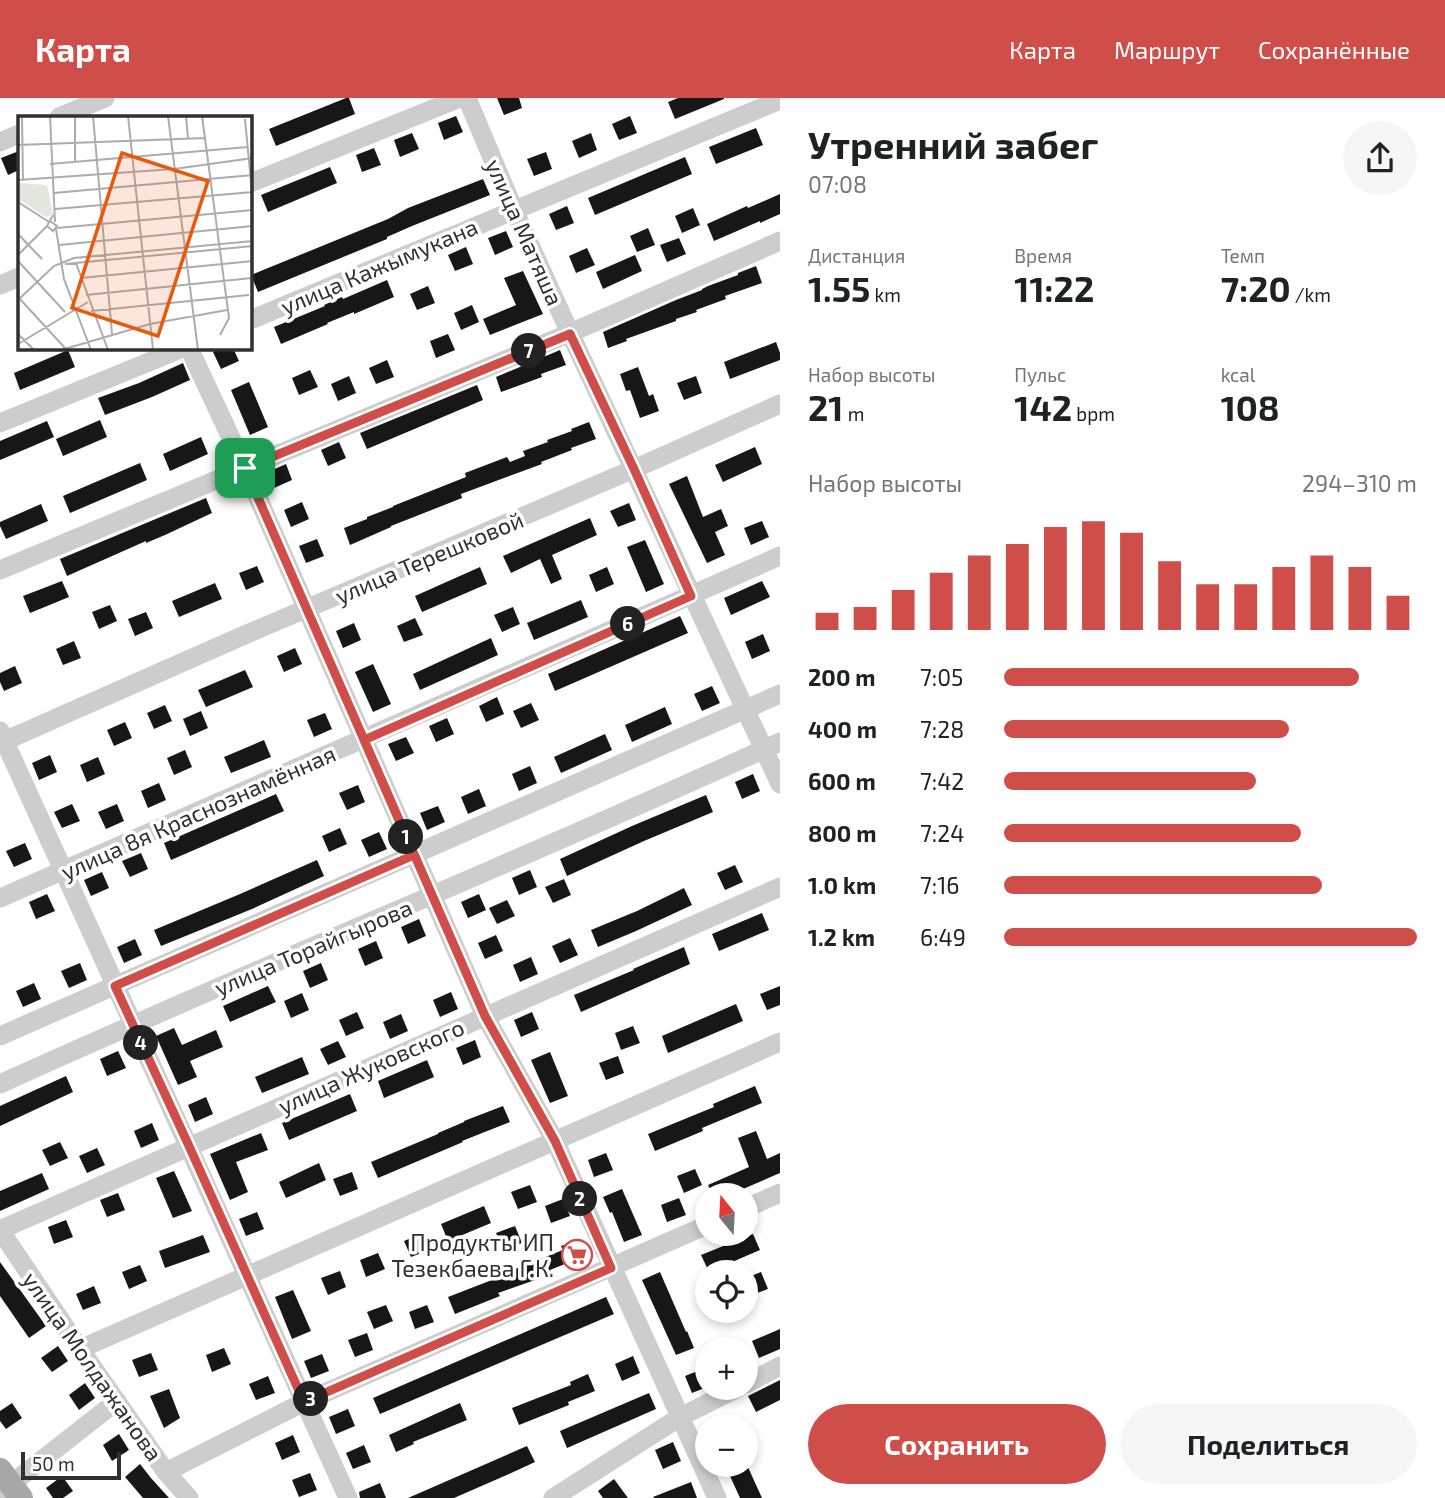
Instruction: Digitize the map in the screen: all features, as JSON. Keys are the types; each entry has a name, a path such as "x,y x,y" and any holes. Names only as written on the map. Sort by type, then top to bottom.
{"street":[{"path":"61,116 105,98"},
{"path":"252,182 460,98"},
{"name":"улица Матяша","path":"467,98 514,210 691,596 745,709 772,746 780,784"},
{"name":"улица Кажымукана","path":"252,319 780,100"},
{"path":"0,142 18,134"},
{"path":"0,570 570,334 780,241"},
{"path":"0,285 18,277"},
{"path":"0,423 178,350"},
{"path":"190,350 245,468 485,1016 555,1141 717,1498"},
{"name":"улица Терешковой","path":"1,738 306,610 780,404"},
{"name":"улица 8я Краснознамённая","path":"0,898 780,556"},
{"name":"улица Торайгырова","path":"0,1036 780,694"},
{"path":"1,738 348,1498"},
{"name":"улица Торайгырова","path":"0,1084 772,746"},
{"name":"улица Жуковского","path":"0,1230 780,887"},
{"path":"80,1349 780,1041"},
{"path":"758,1203 780,1193"},
{"name":"улица Молдажанова","path":"0,1230 166,1472 189,1498"},
{"path":"166,1472 304,1402 695,1230"},
{"path":"758,1378 780,1366"},
{"path":"553,1498 680,1417 714,1400"},
{"path":"8,1488 117,1401"}],"building":[{"path":"349,98 355,114 276,146 269,129"},
{"path":"497,98 519,98 522,108 504,115"},
{"path":"678,98 724,99 675,119 668,102"},
{"path":"456,116 463,132 444,140 438,123"},
{"path":"630,116 637,133 619,140 612,124"},
{"path":"756,128 763,145 716,164 709,147"},
{"path":"412,133 419,149 400,157 394,140"},
{"path":"591,133 597,150 579,158 572,141"},
{"path":"374,148 381,165 362,172 356,155"},
{"path":"18,151 18,170 8,175 1,158"},
{"path":"546,152 552,169 534,176 527,159"},
{"path":"685,157 692,174 595,215 588,198"},
{"path":"330,167 337,183 268,212 261,195"},
{"path":"483,179 490,195 258,292 252,275 388,219 408,208"},
{"path":"780,194 780,214 714,241 707,224"},
{"path":"567,206 574,223 556,230 549,214"},
{"path":"693,208 700,225 682,233 675,216"},
{"path":"648,228 655,245 637,252 630,236"},
{"path":"506,231 513,247 495,255 488,238"},
{"path":"679,238 686,254 667,262 660,245"},
{"path":"466,247 473,264 455,271 448,255"},
{"path":"587,248 595,265 576,273 569,256"},
{"path":"635,255 642,271 603,289 596,272"},
{"path":"756,266 762,283 725,296 726,299 696,310 697,312 608,348 603,332"},
{"path":"523,271 543,314 490,335 483,319 516,305 504,278"},
{"path":"387,280 394,297 281,344 274,327"},
{"path":"428,286 435,303 417,310 410,294"},
{"path":"472,305 479,322 461,330 454,313"},
{"path":"448,334 455,350 436,358 430,341"},
{"path":"776,342 780,360 730,379 724,362"},
{"path":"68,350 75,367 20,390 14,373"},
{"path":"234,350 239,361 221,369 213,352"},
{"path":"560,350 566,365 501,392 496,377"},
{"path":"387,360 394,377 376,384 369,368"},
{"path":"183,363 190,380 105,415 98,398"},
{"path":"638,367 649,396 653,394 659,411 640,418 630,390 626,391 620,374"},
{"path":"310,370 318,387 299,395 292,378"},
{"path":"349,376 356,393 338,401 331,384"},
{"path":"696,376 702,393 684,400 677,383"},
{"path":"249,382 268,427 250,435 231,390"},
{"path":"477,385 483,400 367,449 360,433"},
{"path":"100,420 107,437 63,456 56,439"},
{"path":"47,421 54,437 0,460 0,441"},
{"path":"589,422 596,439 571,448 572,450 541,462 542,464 461,494 462,498 350,545 344,528 466,477 465,473 507,457 510,462 525,456 523,451"},
{"path":"201,437 208,454 170,471 163,454"},
{"path":"339,442 346,458 328,466 321,450"},
{"path":"755,447 762,464 723,482 715,465"},
{"path":"140,463 147,480 70,513 63,496"},
{"path":"286,464 292,480 274,488 268,472"},
{"path":"687,476 703,517 721,509 728,526 715,532 725,555 707,563 669,484"},
{"path":"206,498 212,513 67,576 60,559"},
{"path":"302,502 309,519 291,527 284,510"},
{"path":"629,503 636,520 618,527 610,511"},
{"path":"41,504 48,521 6,539 0,522"},
{"path":"590,518 597,535 552,555 562,579 551,584 540,559 511,573 503,556"},
{"path":"762,521 769,537 751,545 744,528"},
{"path":"317,539 324,556 306,563 299,546"},
{"path":"645,540 664,584 646,592 627,547"},
{"path":"257,566 264,582 246,590 239,573"},
{"path":"480,567 487,584 422,612 415,596"},
{"path":"607,567 614,584 596,592 589,575"},
{"path":"62,581 69,597 30,613 23,596"},
{"path":"762,581 770,597 731,615 724,598"},
{"path":"215,583 222,599 179,617 172,601"},
{"path":"581,600 588,617 534,640 527,623"},
{"path":"110,605 117,621 99,629 92,612"},
{"path":"513,607 520,624 502,632 494,615"},
{"path":"146,612 153,628 135,636 128,619"},
{"path":"680,616 688,633 555,691 548,674"},
{"path":"415,618 423,635 404,642 397,626"},
{"path":"354,623 361,640 343,648 336,631"},
{"path":"763,634 770,651 752,659 745,642"},
{"path":"491,638 498,655 420,690 413,674"},
{"path":"74,641 81,658 63,665 56,649"},
{"path":"295,648 302,664 284,672 277,656"},
{"path":"373,664 391,704 373,712 355,672"},
{"path":"15,666 22,683 4,691 0,673"},
{"path":"245,670 253,687 206,707 198,690"},
{"path":"712,686 720,703 702,711 694,694"},
{"path":"497,697 504,714 486,722 479,706"},
{"path":"531,703 539,720 521,728 513,711"},
{"path":"165,705 172,721 154,729 147,713"},
{"path":"665,707 672,724 632,742 625,725"},
{"path":"201,711 208,728 190,736 183,719"},
{"path":"325,713 332,729 314,737 307,720"},
{"path":"447,718 454,734 436,742 429,726"},
{"path":"125,722 132,738 114,746 107,730"},
{"path":"605,734 612,750 561,773 554,757"},
{"path":"406,737 414,753 396,761 388,744"},
{"path":"264,740 271,757 231,773 224,757"},
{"path":"185,750 192,767 174,775 167,758"},
{"path":"50,755 57,772 39,780 32,763"},
{"path":"98,757 105,774 87,782 80,765"},
{"path":"530,766 537,783 519,791 512,774"},
{"path":"753,774 760,791 742,799 735,782"},
{"path":"159,783 166,800 148,808 141,791"},
{"path":"358,785 365,802 347,810 339,793"},
{"path":"479,789 486,806 468,814 461,797"},
{"path":"276,794 284,811 171,860 164,843"},
{"path":"706,795 713,812 567,876 560,859"},
{"path":"72,804 80,821 62,828 54,812"},
{"path":"117,804 124,821 106,829 98,812"},
{"path":"438,806 445,822 427,830 420,813"},
{"path":"340,828 347,844 329,852 322,836"},
{"path":"379,832 387,849 369,857 361,840"},
{"path":"25,843 32,859 14,867 6,851"},
{"path":"141,853 148,869 130,877 122,861"},
{"path":"317,860 324,876 161,946 154,930"},
{"path":"735,865 743,882 725,890 717,873"},
{"path":"530,870 537,887 519,895 512,878"},
{"path":"102,872 109,888 91,896 84,880"},
{"path":"564,879 571,895 553,903 545,887"},
{"path":"684,888 692,905 598,947 591,930"},
{"path":"47,894 55,911 36,919 29,902"},
{"path":"479,894 486,910 468,918 461,902"},
{"path":"507,900 515,916 497,924 489,908"},
{"path":"762,913 769,930 719,951 712,934"},
{"path":"419,919 426,936 408,944 401,927"},
{"path":"496,935 503,951 485,959 478,943"},
{"path":"570,938 578,955 560,963 552,946"},
{"path":"135,939 142,955 124,963 117,947"},
{"path":"376,941 383,958 365,966 358,949"},
{"path":"684,947 690,964 581,1012 574,995"},
{"path":"531,957 538,974 520,982 513,965"},
{"path":"80,963 87,980 69,988 61,971"},
{"path":"321,963 328,980 310,988 303,971"},
{"path":"34,983 41,999 23,1007 16,991"},
{"path":"268,986 276,1002 230,1022 223,1006"},
{"path":"780,986 780,1005 767,1010 760,994"},
{"path":"451,992 458,1009 440,1017 433,1000"},
{"path":"302,993 309,1010 291,1018 284,1001"},
{"path":"736,1004 743,1021 668,1053 662,1036"},
{"path":"357,1012 364,1028 346,1036 339,1020"},
{"path":"532,1012 539,1029 521,1037 514,1020"},
{"path":"401,1014 408,1031 390,1039 383,1022"},
{"path":"633,1026 640,1043 621,1050 615,1033"},
{"path":"174,1028 182,1045 216,1030 223,1047 190,1061 197,1077 178,1085 156,1036"},
{"path":"475,1040 481,1057 463,1065 456,1048"},
{"path":"338,1041 346,1057 328,1065 320,1049"},
{"path":"118,1051 126,1068 107,1076 100,1059"},
{"path":"550,1052 568,1096 550,1103 531,1060"},
{"path":"618,1056 624,1073 606,1080 599,1063"},
{"path":"302,1057 309,1074 262,1093 255,1077"},
{"path":"427,1060 434,1077 384,1098 378,1081"},
{"path":"66,1076 73,1092 0,1126 0,1106"},
{"path":"755,1086 762,1103 655,1151 648,1134 714,1107 713,1104"},
{"path":"350,1094 357,1111 289,1140 282,1123"},
{"path":"206,1097 213,1114 195,1122 188,1105"},
{"path":"503,1106 510,1122 378,1178 371,1162"},
{"path":"152,1123 159,1140 141,1148 134,1131"},
{"path":"756,1131 767,1159 780,1153 780,1173 757,1183 713,1183 749,1167 738,1138"},
{"path":"261,1133 268,1150 236,1162 248,1192 230,1200 210,1154"},
{"path":"60,1142 68,1158 50,1166 42,1150"},
{"path":"97,1148 105,1165 87,1173 79,1156"},
{"path":"606,1153 613,1170 594,1177 588,1160"},
{"path":"319,1163 326,1180 286,1198 279,1182"},
{"path":"695,1169 701,1183 695,1183 695,1188 684,1193 677,1176"},
{"path":"174,1171 192,1211 173,1218 156,1178"},
{"path":"352,1172 358,1189 340,1196 333,1179"},
{"path":"42,1173 49,1189 0,1211 0,1191"},
{"path":"530,1185 537,1202 518,1209 511,1192"},
{"path":"622,1189 642,1235 624,1242 603,1197"},
{"path":"118,1193 125,1210 107,1217 100,1200"},
{"path":"679,1198 686,1215 667,1222 661,1205"},
{"path":"563,1199 570,1216 551,1223 545,1206"},
{"path":"484,1206 491,1223 448,1241 441,1224"},
{"path":"257,1212 264,1229 246,1236 239,1219"},
{"path":"66,1220 73,1237 54,1244 48,1227"},
{"path":"515,1226 522,1243 503,1250 496,1233"},
{"path":"423,1233 429,1250 411,1257 404,1241"},
{"path":"203,1235 210,1252 165,1268 159,1251"},
{"path":"580,1239 587,1255 550,1270 552,1274 498,1293 500,1296 455,1314 448,1297 497,1278 496,1274 563,1250 561,1246"},
{"path":"758,1245 760,1250 737,1260 703,1260 701,1255 723,1246"},
{"path":"378,1253 385,1269 366,1277 360,1260"},
{"path":"0,1262 46,1326 29,1338 0,1296"},
{"path":"140,1265 147,1281 129,1289 122,1272"},
{"path":"340,1271 346,1287 328,1295 321,1278"},
{"path":"660,1272 694,1348 676,1355 642,1280"},
{"path":"761,1272 768,1289 758,1293 758,1273"},
{"path":"94,1286 101,1303 83,1310 76,1294"},
{"path":"293,1290 311,1331 292,1339 275,1297"},
{"path":"606,1297 614,1314 380,1414 373,1398"},
{"path":"386,1305 393,1321 374,1329 367,1312"},
{"path":"427,1305 434,1322 415,1329 409,1312"},
{"path":"780,1329 780,1349 759,1358 758,1338"},
{"path":"367,1333 373,1350 355,1357 348,1340"},
{"path":"58,1346 68,1361 52,1372 41,1358"},
{"path":"224,1348 231,1364 212,1372 206,1355"},
{"path":"151,1353 158,1370 139,1377 132,1360"},
{"path":"322,1354 329,1371 311,1378 304,1361"},
{"path":"633,1356 640,1373 622,1381 615,1364"},
{"path":"695,1372 695,1392 692,1393 685,1376"},
{"path":"588,1374 595,1391 568,1402 569,1405 519,1425 512,1408 571,1385 570,1382"},
{"path":"268,1376 275,1393 256,1400 249,1384"},
{"path":"780,1380 780,1400 756,1412 750,1400 758,1400 758,1391"},
{"path":"85,1383 95,1398 79,1410 69,1395"},
{"path":"169,1389 180,1418 164,1428 150,1396"},
{"path":"649,1393 656,1409 567,1448 560,1431"},
{"path":"12,1403 22,1418 6,1429 0,1421 0,1411"},
{"path":"460,1403 467,1420 413,1442 414,1444 396,1452 389,1435"},
{"path":"348,1409 355,1426 336,1434 329,1417"},
{"path":"119,1434 129,1450 112,1461 103,1445"},
{"path":"293,1435 300,1452 282,1460 275,1443"},
{"path":"673,1442 681,1461 663,1469 655,1450"},
{"path":"364,1445 371,1462 353,1469 346,1453"},
{"path":"527,1446 535,1462 509,1474 454,1498 408,1498"},
{"path":"140,1464 169,1498 143,1498 125,1477"},
{"path":"310,1473 317,1490 299,1497 292,1480"},
{"path":"62,1476 73,1491 63,1498 53,1498 46,1488"},
{"path":"730,1477 752,1477 762,1498 740,1498"},
{"path":"614,1479 628,1498 603,1498 598,1491"},
{"path":"691,1482 697,1498 653,1497"},
{"path":"380,1483 386,1498 360,1498 359,1492"}],"place":[{"name":"Продукты ИП Тезекбаева Г.К.","path":"577,1255"}],"route":[{"path":"245,468 306,610 364,740 414,855 485,1016 555,1141 611,1268 304,1402 115,986 414,855 389,797 364,740 691,596 570,334 245,468"}]}
